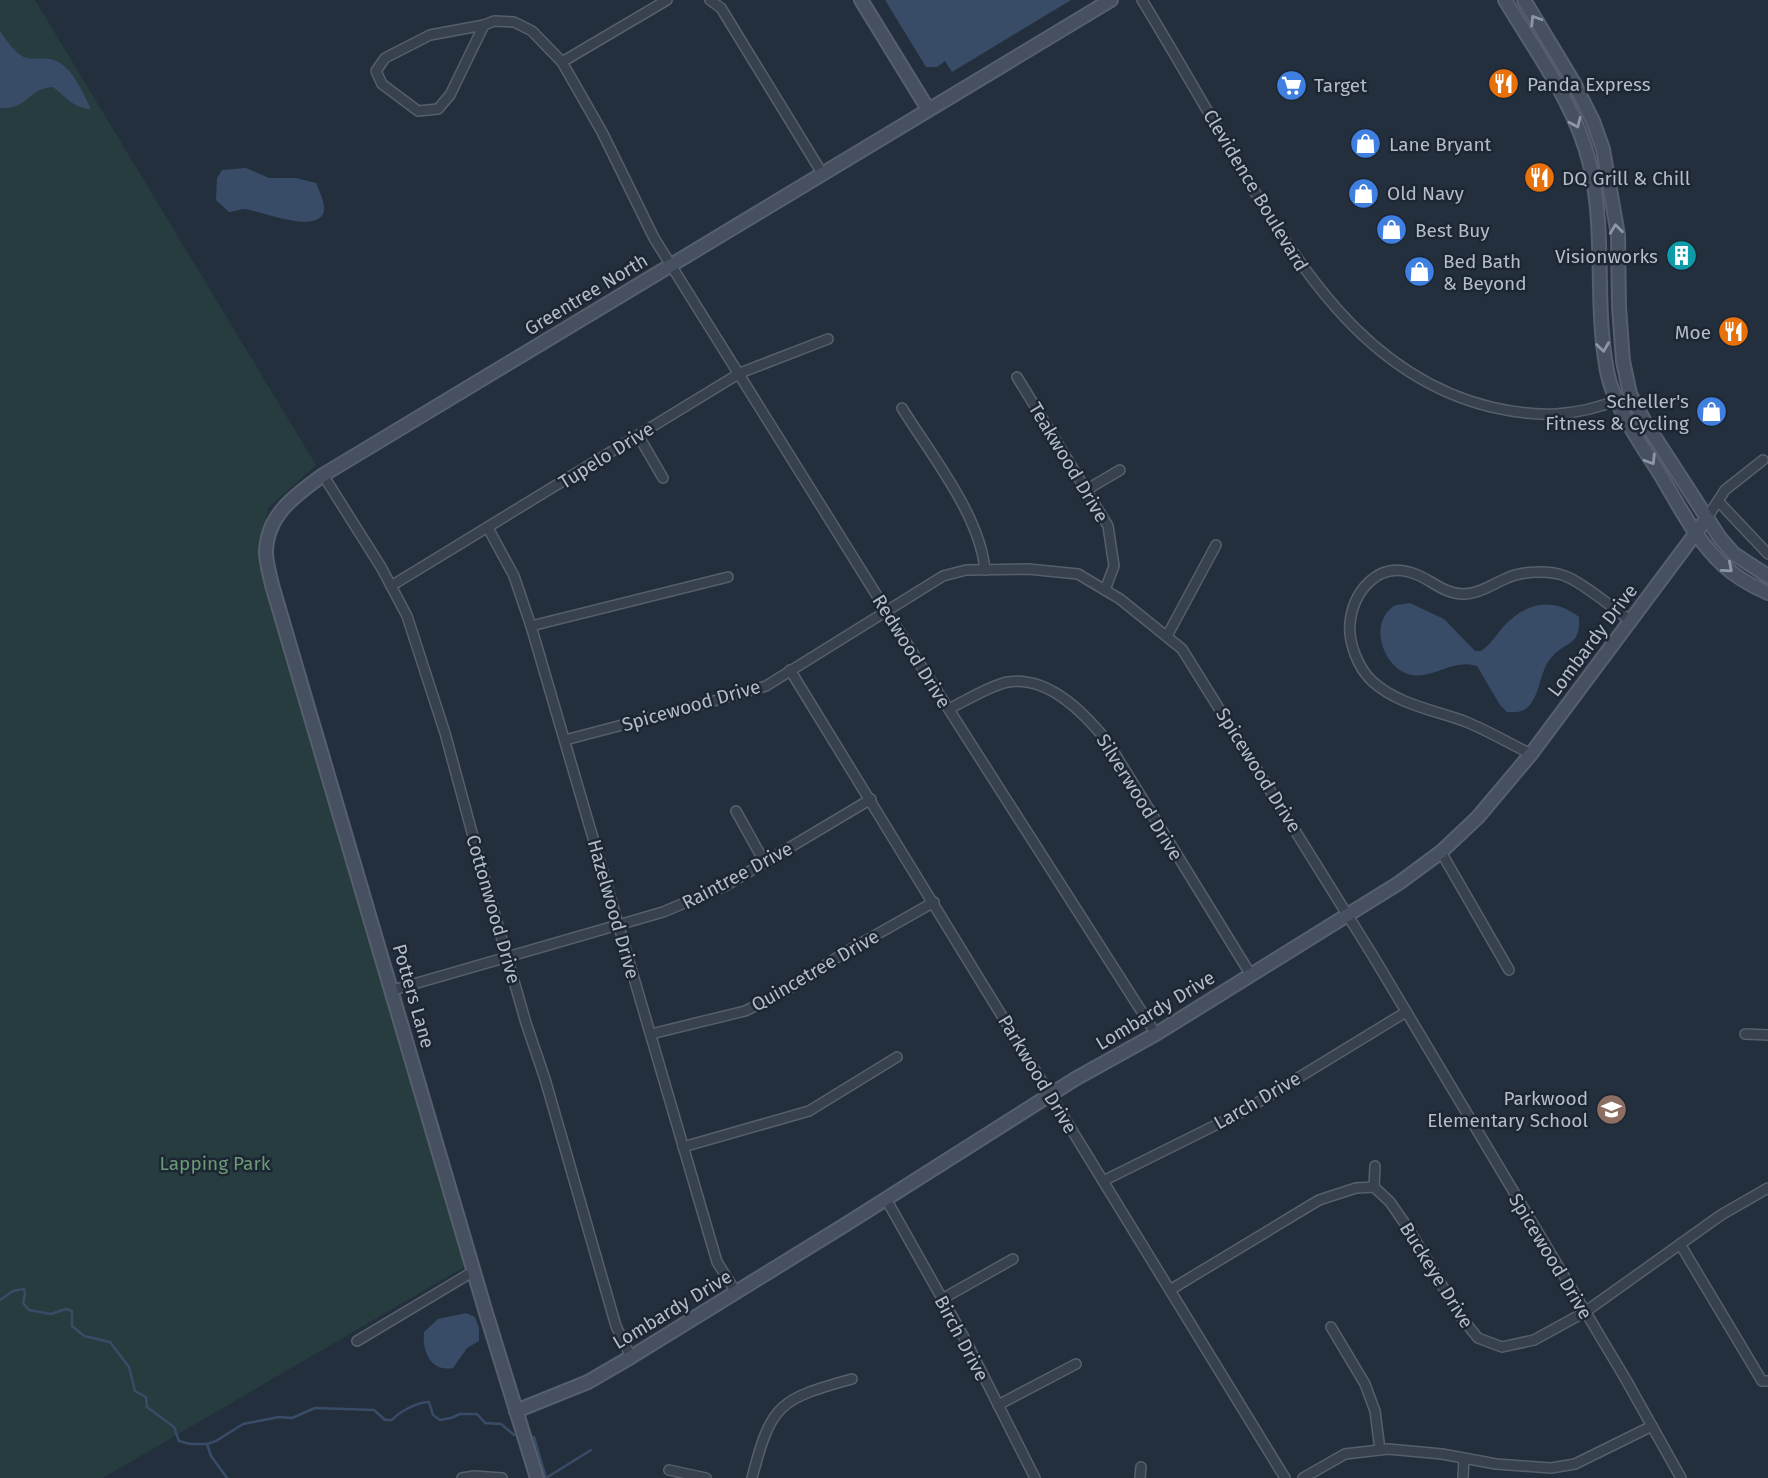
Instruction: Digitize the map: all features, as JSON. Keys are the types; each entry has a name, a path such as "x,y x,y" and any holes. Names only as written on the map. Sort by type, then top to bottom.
{"main road":[{"path":"861,0 928,109"},
{"name":"Greentree North","path":"273,522 287,502 323,475 1111,0"},
{"path":"1506,0 1560,91 1580,131 1596,194 1600,326 1607,374 1618,400 1695,533 1723,565 1739,578 1768,593"},
{"path":"1524,0 1574,83 1598,134 1610,180 1618,235 1623,361 1630,394 1644,422 1734,554 1768,574"},
{"path":"1560,91 1574,83"},
{"name":"Lombardy Drive","path":"516,1411 588,1382 631,1357 1051,1095 1156,1034 1348,915 1399,883 1441,852 1478,817 1531,754 1707,518"},
{"name":"Potters Lane","path":"273,522 266,554 272,585 534,1477"}],"street":[{"path":"562,62 667,0"},
{"path":"710,0 722,8 822,173"},
{"name":"Clevidence Boulevard","path":"1142,0 1285,244 1326,298 1378,349 1423,380 1469,402 1515,413 1561,415 1584,411 1630,394"},
{"name":"Redwood Drive","path":"484,25 450,95 438,109 418,111 382,84 376,71 384,58 430,35 494,21 514,22 532,31 562,62 602,132 654,238 887,612 1156,1034"},
{"name":"Tupelo Drive","path":"391,586 740,373 828,339"},
{"name":"Teakwood Drive","path":"1017,377 1108,526 1114,566 1105,590"},
{"path":"902,408 974,523 983,551 985,570"},
{"path":"638,435 663,478"},
{"path":"1707,518 1725,490 1763,460"},
{"path":"1086,490 1120,470"},
{"name":"Cottonwood Drive","path":"323,475 407,616 445,733 507,958 616,1326 631,1357"},
{"path":"1718,501 1768,554"},
{"name":"Hazelwood Drive","path":"488,528 514,576 531,626 717,1262 736,1292"},
{"path":"1167,636 1216,545"},
{"name":"Spicewood Drive","path":"565,740 766,686 943,576 966,570 1028,569 1077,575 1119,599 1182,649 1348,915 1681,1478"},
{"path":"1531,754 1488,731 1393,696 1371,680 1353,650 1350,625 1355,600 1366,583 1387,570 1410,572 1443,590 1462,594 1481,590 1511,576 1546,572 1565,576 1631,621"},
{"path":"531,626 728,577"},
{"name":"Parkwood Drive","path":"790,670 1285,1478"},
{"name":"Silverwood Drive","path":"949,709 1006,682 1027,682 1047,688 1085,715 1107,741 1251,975"},
{"name":"Raintree Drive","path":"393,990 663,912 725,886 871,799"},
{"path":"736,811 765,863"},
{"path":"1441,852 1510,970"},
{"name":"Quincetree Drive","path":"651,1034 745,1011 784,992 844,953 934,902"},
{"name":"Larch Drive","path":"1103,1181 1242,1112 1406,1012"},
{"path":"1745,1034 1768,1035"},
{"path":"683,1147 809,1111 897,1057"},
{"path":"1170,1290 1319,1200 1356,1188 1374,1187 1375,1166"},
{"name":"Buckeye Drive","path":"1374,1187 1390,1202 1410,1231 1460,1316 1478,1338 1502,1347 1534,1340 1585,1312 1721,1214 1768,1188"},
{"name":"Birch Drive","path":"886,1199 942,1299 1035,1478"},
{"path":"1680,1244 1762,1381 1768,1381"},
{"path":"942,1299 1013,1259"},
{"path":"358,1341 474,1271"},
{"path":"1331,1327 1365,1384 1375,1411 1380,1450"},
{"path":"998,1405 1076,1364"},
{"path":"752,1478 759,1449 772,1418 787,1402 812,1390 852,1379"},
{"path":"1303,1478 1345,1454 1388,1449 1496,1464 1551,1468 1576,1464 1652,1426"},
{"path":"1463,1478 1464,1458"},
{"path":"1140,1478 1141,1467"},
{"path":"668,1469 706,1478"},
{"path":"462,1478 502,1478"}],"green space":[{"name":"Lapping Park","path":"0,0 35,0 316,465 268,508 262,546 471,1263 103,1478 0,1478"}],"water":[{"path":"885,0 1071,0 952,72 945,61 937,67 926,67"},
{"path":"0,31 23,57 50,59 69,70 91,109 74,104 53,87 38,91 17,106 0,108"},
{"path":"246,168 269,178 296,178 316,183 323,202 323,214 309,222 245,209 229,212 216,200 217,178 222,170"},
{"path":"1410,603 1444,619 1475,651 1485,648 1512,618 1540,605 1559,607 1579,617 1578,634 1551,658 1528,707 1521,711 1507,712 1477,666 1458,665 1412,675 1395,666 1381,640 1382,621 1394,606"},
{"path":"466,1313 475,1317 479,1328 479,1341 467,1348 453,1368 439,1367 426,1353 424,1332 438,1319"}],"waterway":[{"path":"0,1300 13,1291 24,1289 23,1303 29,1310 51,1314 66,1309 72,1311 72,1326 84,1336 110,1342 129,1367 135,1391 146,1397 147,1407 174,1427 179,1441 190,1444 207,1444 243,1424 279,1417 292,1418 315,1408 374,1410 385,1420 392,1420 409,1408 429,1402 433,1415 440,1420 460,1414 477,1414 485,1423 501,1424 514,1435"},
{"path":"534,1437 546,1478 591,1450"},
{"path":"207,1444 211,1456 227,1478"}],"place":[{"name":"Panda Express","path":"1504,84"},
{"name":"Target","path":"1291,85"},
{"name":"Lane Bryant","path":"1366,144"},
{"name":"DQ Grill & Chill","path":"1539,178"},
{"name":"Old Navy","path":"1364,193"},
{"name":"Best Buy","path":"1392,230"},
{"name":"Visionworks","path":"1681,256"},
{"name":"Bed Bath & Beyond","path":"1420,272"},
{"name":"Moe","path":"1734,332"},
{"name":"Scheller's Fitness & Cycling","path":"1712,412"},
{"name":"Parkwood Elementary School","path":"1611,1109"}]}
